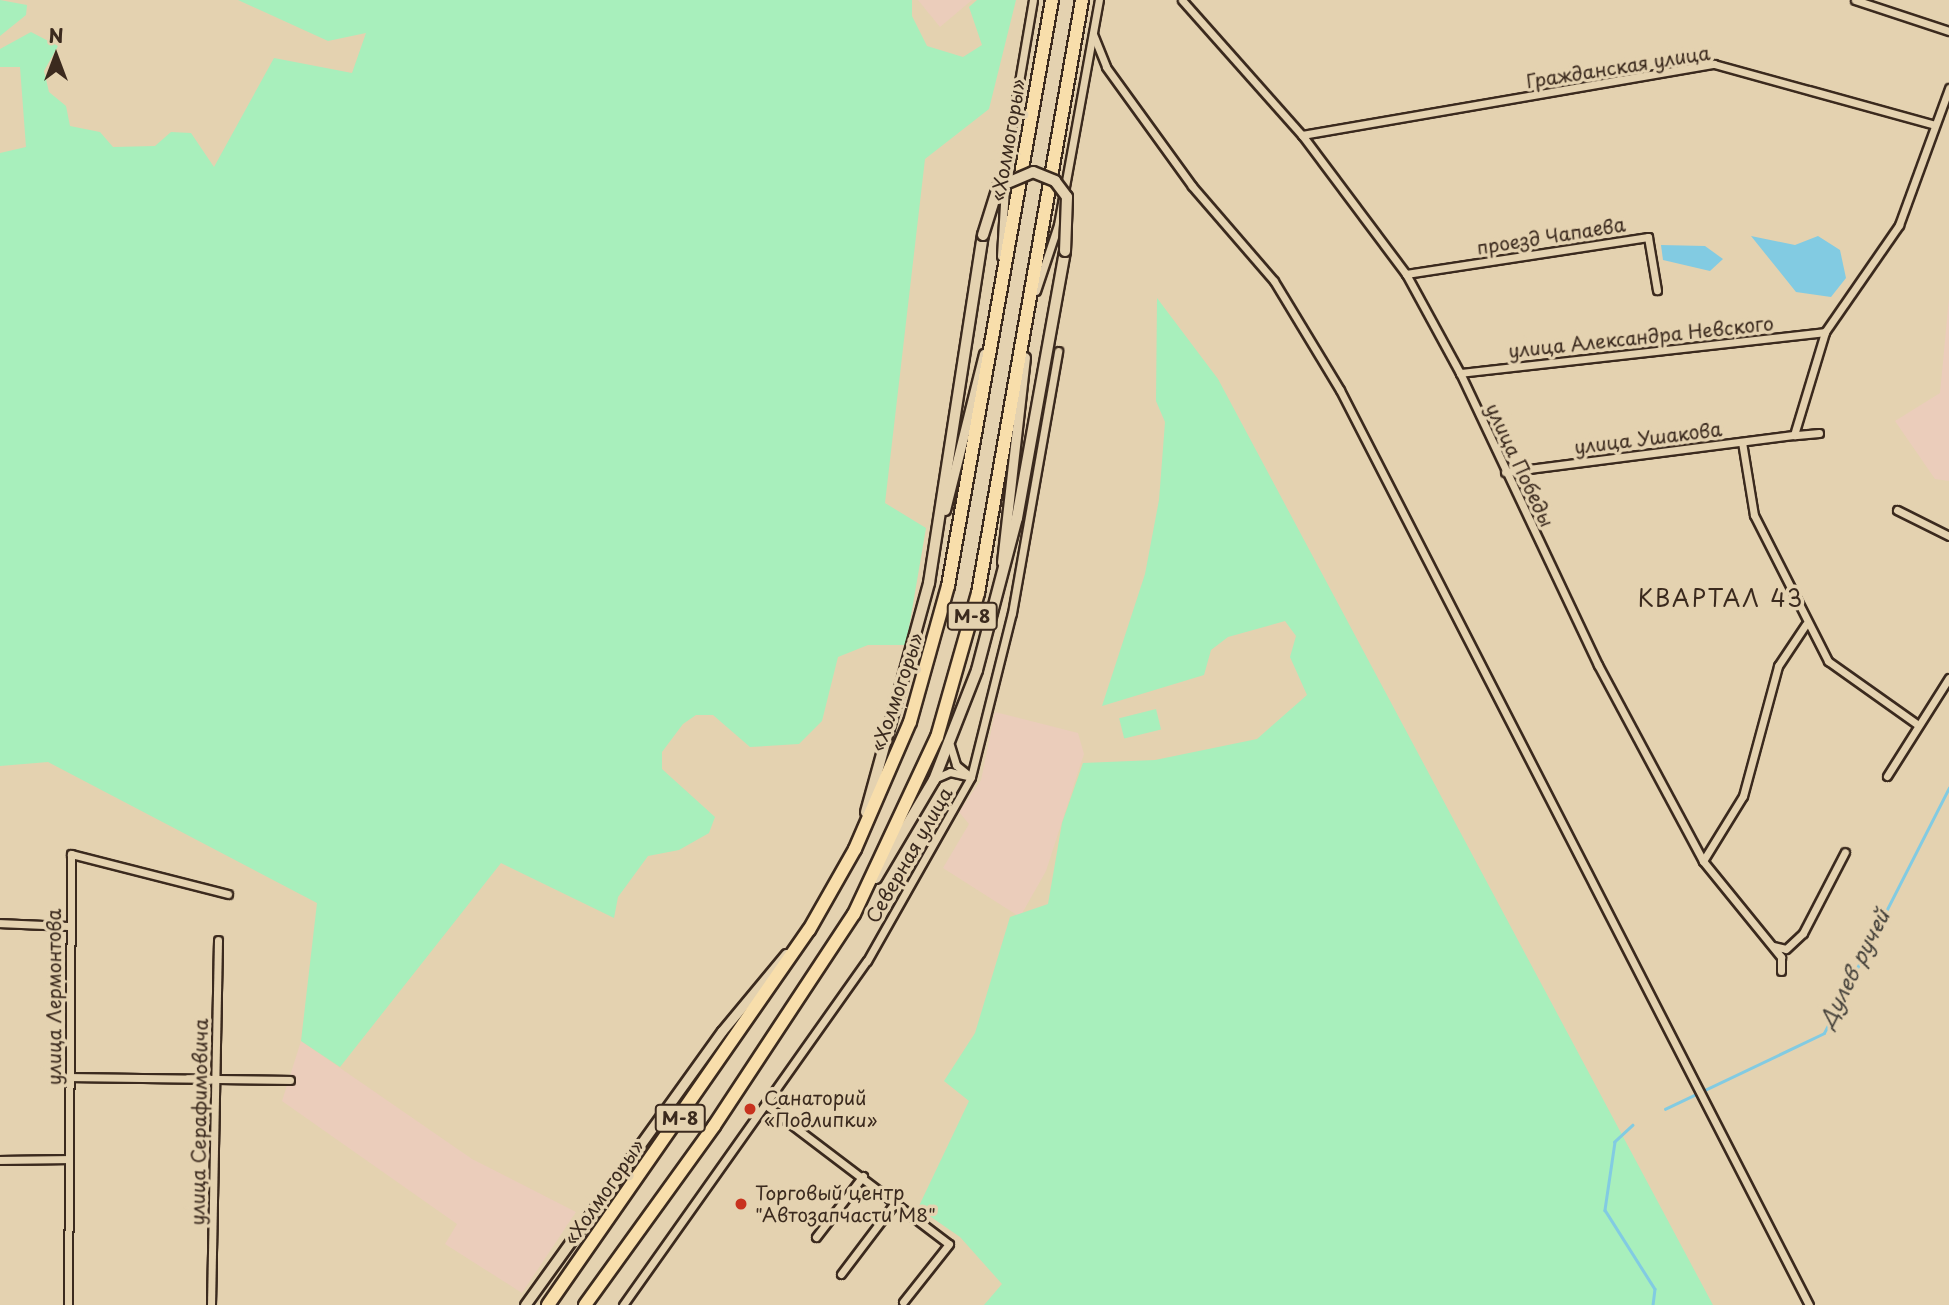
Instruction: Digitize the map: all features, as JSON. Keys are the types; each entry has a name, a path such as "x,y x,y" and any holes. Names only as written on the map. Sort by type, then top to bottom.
{"highway":[{"name":"«Холмогоры»","path":"548,1305 809,930 855,849 910,722 936,641 1052,0"},
{"name":"М-8","path":"585,1305 714,1126 868,889 915,794 951,693 978,593 1082,0"}],"main road":[{"path":"855,849 929,583 982,235 998,187 1033,172 1055,180 1067,197 1065,251 1026,473 998,588 951,743 934,780 868,889"}],"street":[{"path":"999,302 1007,152 1033,0"},
{"path":"1029,312 1058,225 1099,0"},
{"name":"улица Победы","path":"1182,0 1302,135 1406,274 1461,373 1505,472 1703,861 1773,946 1781,971"},
{"path":"1855,0 1949,31"},
{"path":"1093,34 1106,67 1192,186 1274,281 1339,390 1809,1305"},
{"name":"Гражданская улица","path":"1302,135 1714,64 1935,125"},
{"path":"1087,71 1106,67"},
{"path":"1794,435 1795,415 1825,332 1899,225 1949,88"},
{"name":"проезд Чапаева","path":"1406,274 1648,237 1657,290"},
{"path":"929,583 958,448 995,323"},
{"path":"998,588 1017,457 1026,329"},
{"name":"улица Александра Невского","path":"1461,373 1825,332"},
{"name":"Северная улица","path":"623,1305 767,1106 867,961 971,777 1012,613 1058,351"},
{"name":"улица Ушакова","path":"1505,472 1819,433"},
{"path":"1742,442 1754,515 1806,624 1828,662 1918,724"},
{"path":"1897,510 1949,536"},
{"path":"1703,861 1743,796 1777,666 1806,624"},
{"path":"1887,776 1949,678"},
{"path":"951,743 956,765 971,777"},
{"path":"934,780 950,772 971,777"},
{"name":"улица Лермонтова","path":"68,1305 70,926 74,851 228,894"},
{"path":"1773,946 1786,949 1803,933 1845,852"},
{"path":"0,923 70,926"},
{"path":"525,1305 722,1031 809,930"},
{"name":"улица Серафимовича","path":"211,1305 218,940"},
{"path":"70,1077 290,1080"},
{"path":"767,1106 897,1200 949,1244 903,1302"},
{"path":"0,1160 69,1159"},
{"path":"816,1237 863,1176"},
{"path":"841,1274 897,1200"}],"shaded area":[{"path":"918,0 972,0 940,27"},
{"path":"1949,298 1949,481 1935,479 1895,421 1940,393"},
{"path":"995,712 1078,733 1084,754 1046,871 1020,917 943,868 969,824 959,812 981,780"},
{"path":"301,1041 472,1159 576,1212 522,1293 445,1244 457,1224 282,1101"}],"green space":[{"path":"0,0 27,5 26,15 0,36"},
{"path":"238,0 912,0 912,16 927,46 963,57 982,45 969,7 977,0 1016,0 989,109 925,159 885,503 926,528 906,645 868,645 838,657 822,721 799,744 750,747 713,715 696,715 683,724 662,752 662,769 715,817 709,833 679,850 648,856 618,897 614,918 501,863 340,1067 301,1041 317,903 48,762 0,766 0,153 26,147 20,67 0,67 0,49 31,32 58,46 44,71 49,92 66,106 70,126 100,132 113,147 155,146 171,132 191,133 214,167 274,58 352,73 366,33 328,41"},
{"path":"1157,298 1218,379 1713,1305 984,1305 1002,1284 960,1237 918,1208 969,1101 944,1081 975,1033 1010,917 1048,904 1062,823 1083,763 1155,760 1257,739 1307,695 1290,657 1296,636 1285,621 1228,637 1211,650 1204,675 1102,706 1145,574 1159,500 1165,422 1156,401"},
{"path":"1156,709 1161,729 1124,739 1119,718"}],"water":[{"path":"1751,236 1795,245 1818,236 1840,250 1846,278 1831,297 1796,292"},
{"path":"1661,245 1705,246 1723,259 1710,271 1663,260"}],"waterway":[{"name":"Дулев ручей","path":"1665,1109 1824,1033 1949,788"},
{"name":"Дулев ручей","path":"1633,1125 1615,1142 1605,1210 1655,1289 1653,1305"}],"place":[{"name":"Санаторий «Подлипки»","path":"750,1109"},
{"name":"Торговый центр \"Автозапчасти М8\"","path":"741,1204"}],"district":[{"name":"КВАРТАЛ 43","path":"1721,598"}]}
